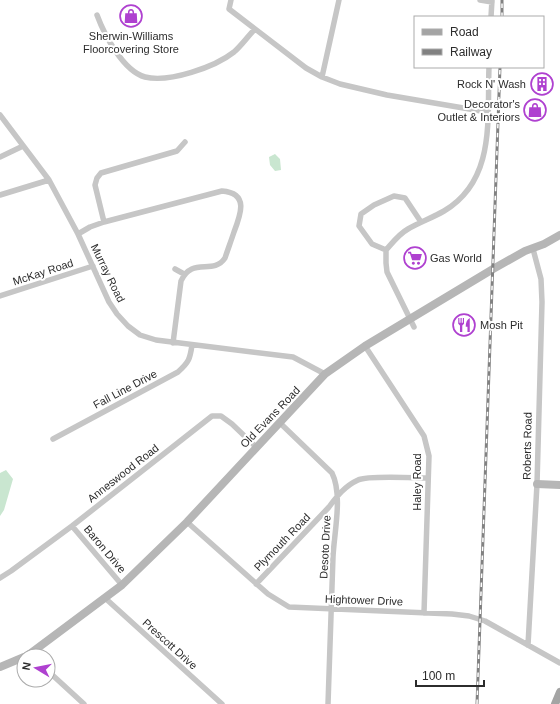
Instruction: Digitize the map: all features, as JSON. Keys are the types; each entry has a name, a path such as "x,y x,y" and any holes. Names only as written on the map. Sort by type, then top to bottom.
{"main road":[{"path":"555,704 560,692"}],"street":[{"path":"231,0 229,9 306,68 322,77 340,84 387,94 487,112"},
{"path":"322,77 339,0"},
{"path":"480,0 492,1 491,16"},
{"path":"97,15 107,38 119,56 131,69 144,77 165,78 192,73 214,64 234,52 255,29"},
{"path":"414,327 387,272 386,250 401,234 450,206 464,194 474,181 482,164 486,148 489,68"},
{"name":"Murray Road","path":"0,115 49,180 78,234 109,302 128,326 140,335 173,343 241,350 293,358 326,374"},
{"path":"104,222 95,185 97,178 101,173 178,151 185,142"},
{"path":"0,157 23,146"},
{"path":"0,194 49,180"},
{"path":"78,234 90,227 104,222 222,191 229,192 238,198 240,202 241,215 225,258 221,264 196,267 189,269 184,274 181,281 173,343"},
{"path":"386,250 372,244 359,226 361,214 374,205 394,196 405,198 421,222"},
{"name":"Old Evans Road","path":"39,648 122,585 187,522 326,374 365,346 410,318 508,260 560,235"},
{"name":"Roberts Road","path":"528,645 537,484 542,287 533,249"},
{"name":"McKay Road","path":"0,296 93,266"},
{"path":"174,269 184,274"},
{"name":"Fall Line Drive","path":"53,440 178,372 186,365 190,358 192,345"},
{"name":"Haley Road","path":"365,346 424,436 429,456 424,612"},
{"name":"Anneswood Road","path":"0,578 72,526 212,416 221,416 232,424 256,447"},
{"name":"Desoto Drive","path":"280,423 332,473 336,480 338,494 333,557 328,704"},
{"name":"Plymouth Road","path":"256,584 329,507 338,494 359,479 379,477 428,478"},
{"path":"537,484 560,485"},
{"name":"Hightower Drive","path":"187,522 256,584 268,594 289,607 424,612 474,617 560,663"},
{"name":"Baron Drive","path":"72,526 122,585"},
{"name":"Prescott Drive","path":"106,598 222,704"},
{"name":"Old Evans Road","path":"0,667 16,661"},
{"path":"56,679 81,703"}],"shaded area":[{"path":"275,154 280,159 281,170 275,171 270,165 269,157"},
{"path":"6,470 13,479 4,510 0,516 0,473"}],"railway":[{"path":"502,0 502,16"},
{"path":"477,704 500,68"}],"place":[{"name":"Sherwin-Williams Floorcovering Store","path":"131,16"},
{"name":"Rock N' Wash","path":"542,84"},
{"name":"Decorator's Outlet & Interiors","path":"535,110"},
{"name":"Gas World","path":"415,258"},
{"name":"Mosh Pit","path":"464,325"}]}
